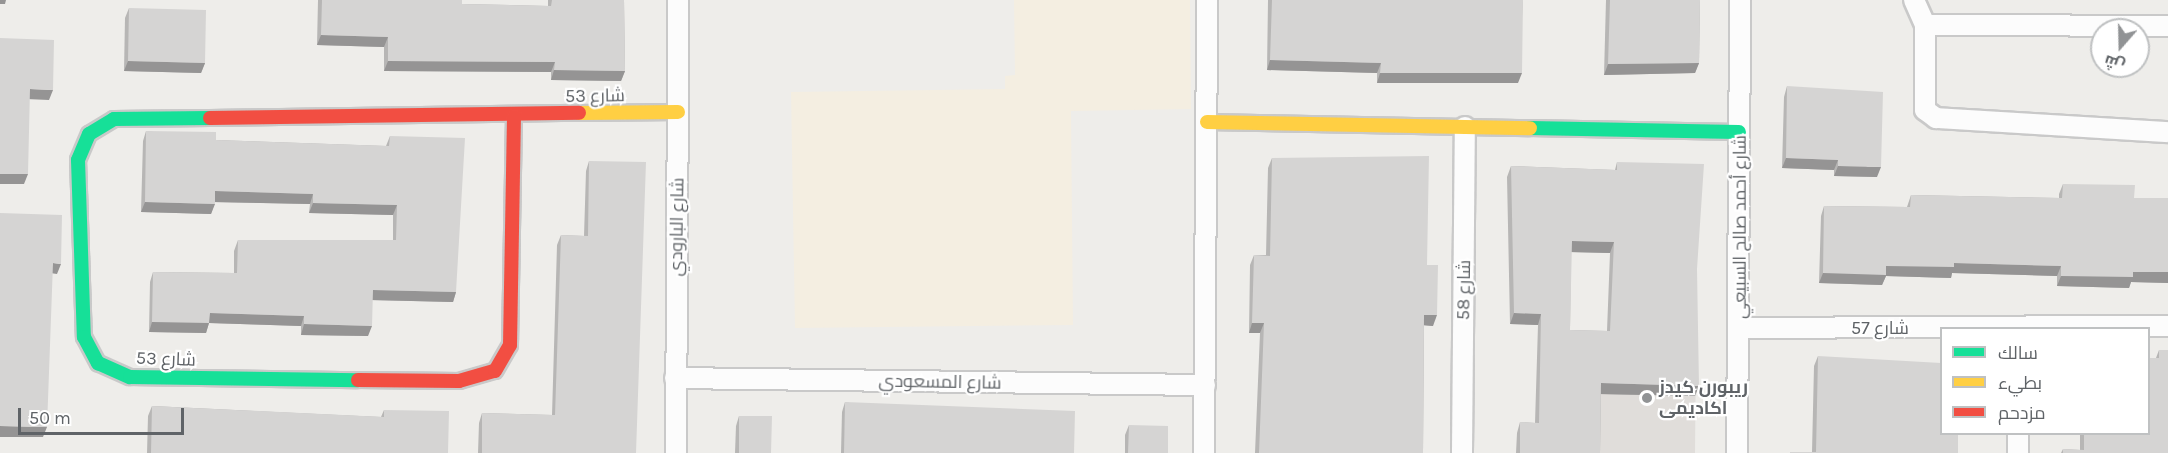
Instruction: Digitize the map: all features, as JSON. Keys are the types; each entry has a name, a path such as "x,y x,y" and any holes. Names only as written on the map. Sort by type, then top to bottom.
{"street":[{"name":"شارع البارودي","path":"676,453 678,0"},
{"path":"1204,453 1207,0"},
{"name":"شارع أحمد صالح السبيعي","path":"1737,453 1741,328 1740,0"},
{"path":"1914,0 1925,25 1925,110 1936,118 2168,132"},
{"path":"1925,25 2168,26"},
{"name":"شارع 53","path":"514,116 510,345 495,371 459,381 130,377 98,363 84,337 78,160 89,134 114,119 514,116 678,112"},
{"path":"1207,122 1739,132"},
{"name":"شارع 58","path":"1462,453 1465,127"},
{"name":"شارع 57","path":"2094,327 2168,326"},
{"name":"شارع 57","path":"1741,328 1940,328"},
{"name":"شارع المسعودي","path":"675,378 1205,385"},
{"path":"2018,435 2018,453"}],"shaded area":[{"name":"ريبورن كيدز اكاديمى","path":"1599,341 1696,343 1695,453 1598,453"}],"sand":[{"path":"1014,0 1190,0 1191,109 1071,111 1073,325 795,328 791,92 1005,89 1005,76 1015,75"}],"building":[{"path":"322,0 462,0 462,4 551,6 552,0 624,0 625,71 554,70 555,62 388,61 388,37 321,35"},
{"path":"1272,0 1523,0 1522,73 1380,73 1381,63 1270,60"},
{"path":"1610,0 1700,0 1699,63 1608,64"},
{"path":"129,8 206,10 205,63 128,61"},
{"path":"0,38 54,40 53,90 30,89 28,174 0,174"},
{"path":"1787,86 1883,92 1881,167 1838,166 1838,160 1786,158"},
{"path":"146,131 216,132 216,140 389,146 390,136 465,138 456,292 373,290 372,326 304,324 304,316 210,313 209,323 152,322 153,272 237,273 238,240 396,240 397,205 313,203 313,194 215,191 215,204 145,202"},
{"path":"1429,156 1427,265 1438,265 1437,315 1424,315 1423,453 1259,453 1264,323 1252,323 1254,255 1270,256 1272,158"},
{"path":"589,161 646,162 636,453 482,453 482,413 555,415 561,235 588,236"},
{"path":"1617,162 1704,164 1697,269 1699,386 1601,383 1600,453 1520,453 1520,422 1539,423 1541,314 1514,313 1511,166 1617,170","holes":["1572,241 1614,242 1610,331 1570,330"]},
{"path":"2063,184 2135,185 2134,198 2168,198 2168,272 2133,272 2133,277 2061,276 2061,266 1954,263 1954,267 1886,266 1886,275 1823,273 1824,206 1910,207 1911,195 2062,198"},
{"path":"0,213 62,215 61,264 53,263 47,427 0,426"},
{"path":"2159,350 2168,350 2168,453 2063,453 2063,449 2084,450 2084,435 2150,435 2150,358 2159,358"},
{"path":"1818,356 1940,363 1940,435 1958,435 1958,453 1790,453 1816,452"},
{"path":"845,402 1075,411 1074,453 844,453"},
{"path":"152,406 384,417 384,410 449,411 448,453 151,453"},
{"path":"739,416 772,416 771,453 739,453"},
{"path":"1129,425 1168,426 1168,453 1128,453"}],"traffic: fast":[{"path":"210,118 114,119 89,134 78,160 84,337 98,363 130,377 358,380"},
{"path":"1530,128 1739,132"}],"traffic: slow":[{"path":"579,113 678,112"},
{"path":"1207,122 1530,128"}],"traffic: jam":[{"path":"210,118 579,113"},
{"path":"358,380 459,381 495,371 510,345 514,116"}],"place":[{"name":"ريبورن كيدز اكاديمى","path":"1647,398"}]}
